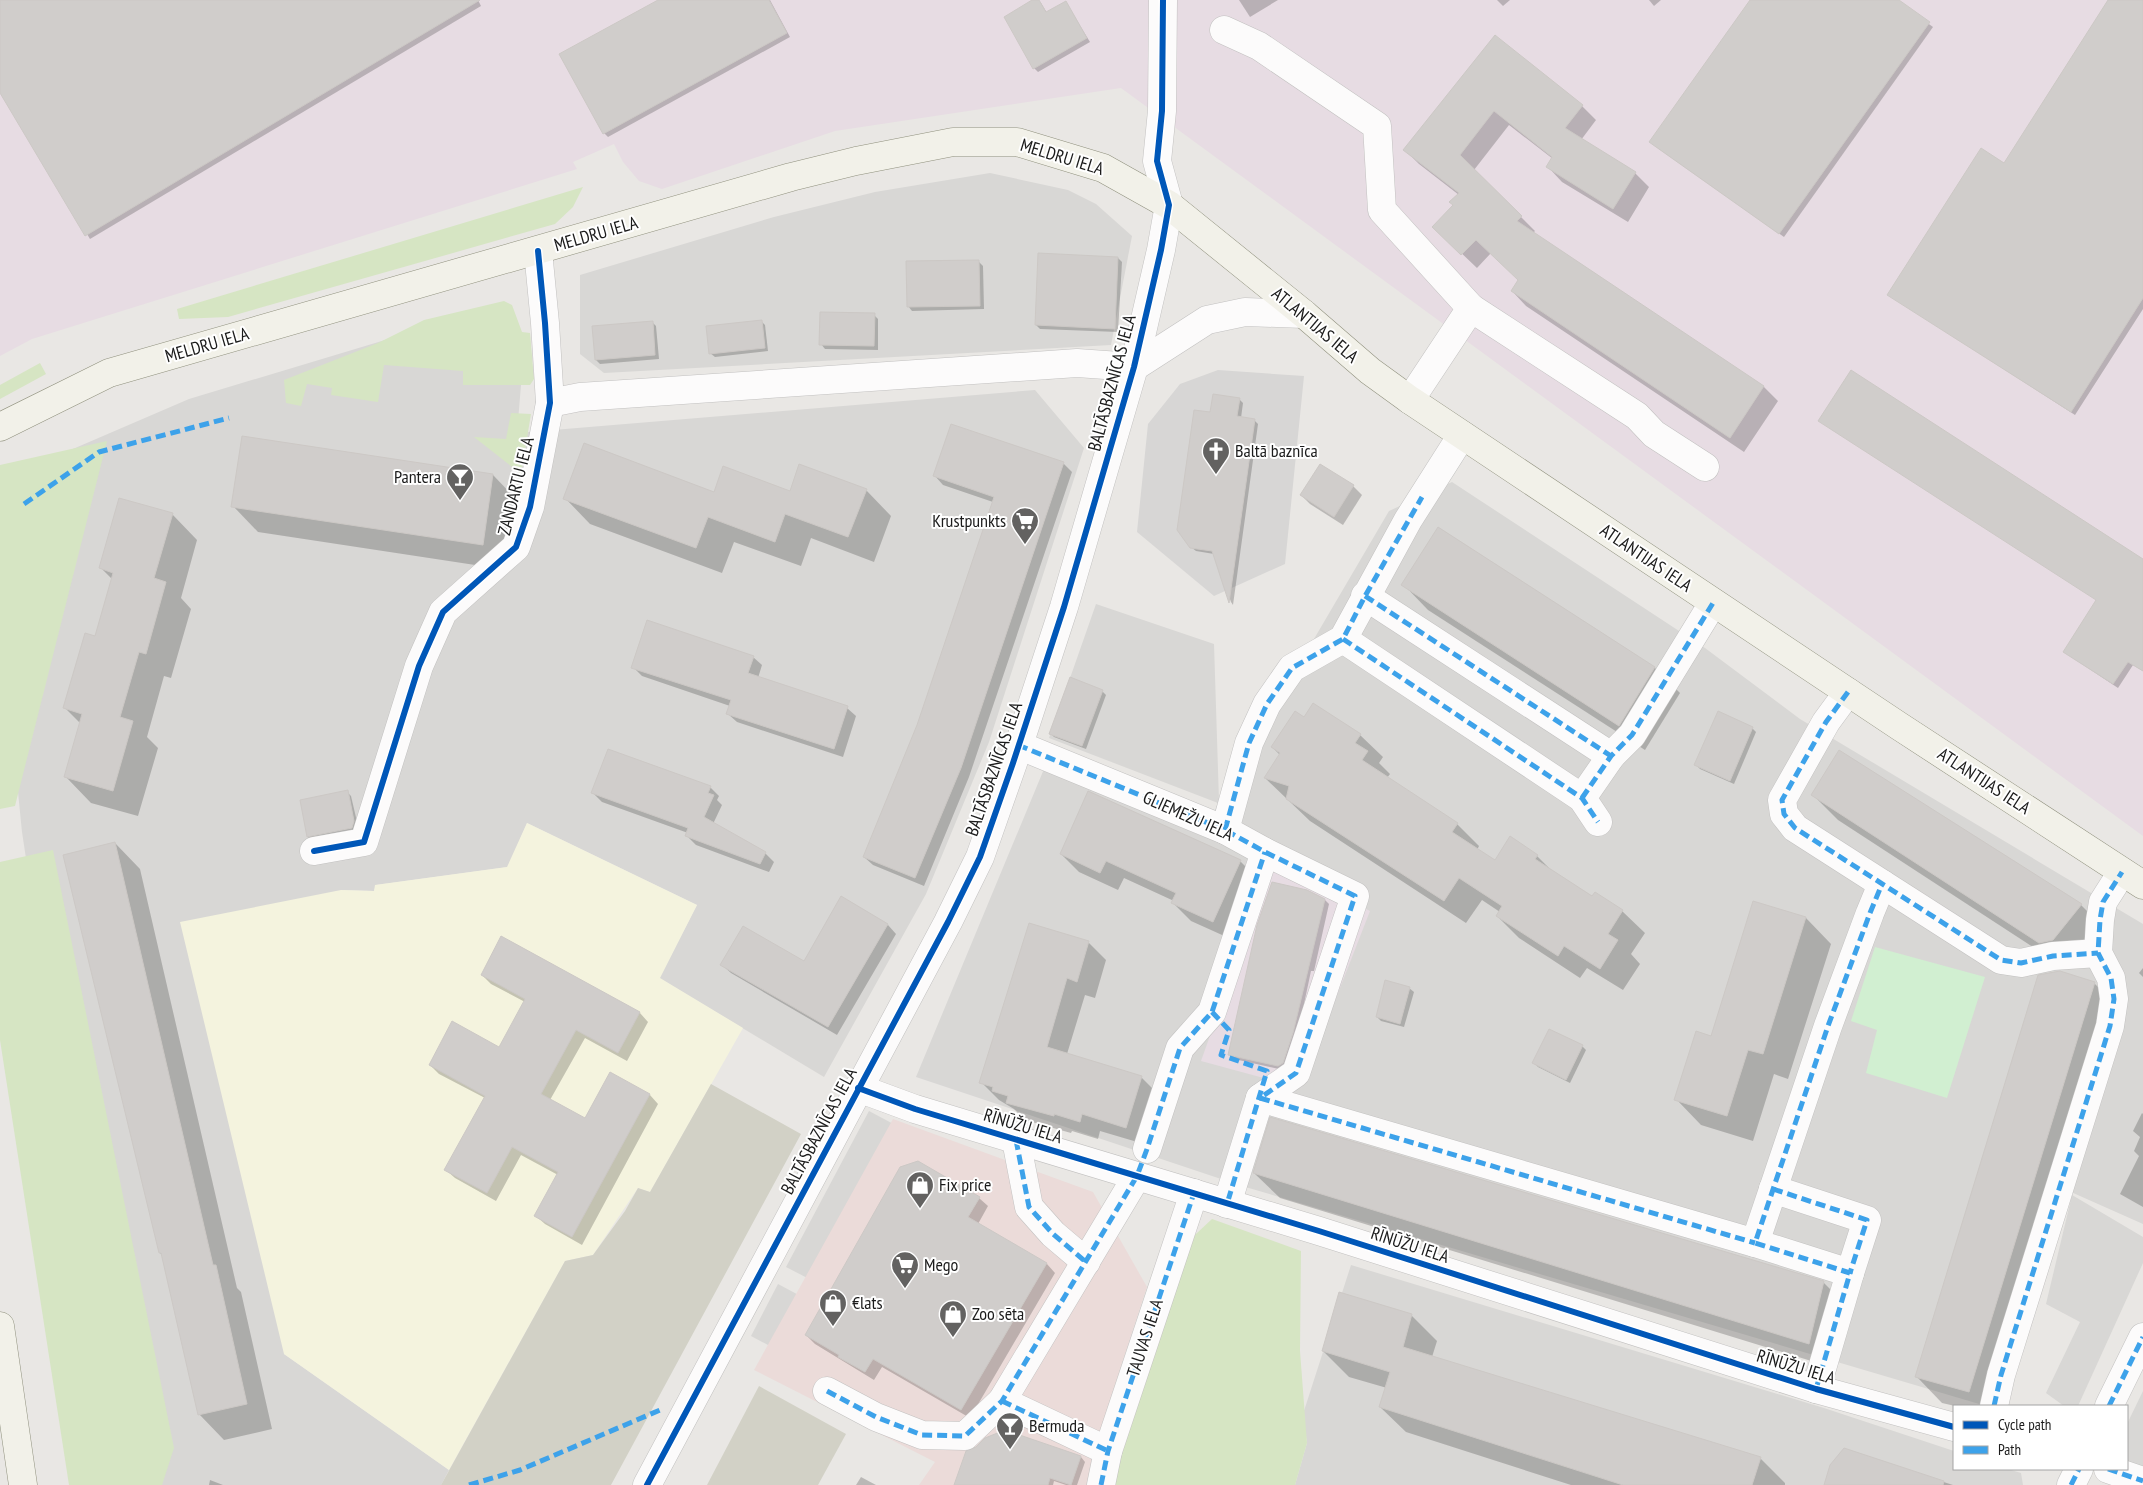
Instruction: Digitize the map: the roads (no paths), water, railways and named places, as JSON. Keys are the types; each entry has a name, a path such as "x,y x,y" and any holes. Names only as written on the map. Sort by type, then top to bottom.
{"main road":[{"name":"MELDRU IELA","path":"0,427 110,373 791,177 856,161 953,142 1016,142 1103,168 1169,205"},
{"name":"ATLANTIJAS IELA","path":"1169,205 1304,314 1370,371 1410,400 1713,603 2133,878"},
{"path":"0,1326 23,1485"}],"street":[{"name":"BALTĀSBAZNĪCAS IELA","path":"647,1485 948,922 980,857 1064,607 1134,367 1161,250 1169,205 1157,161 1162,111 1163,0"},
{"path":"1224,30 1259,46 1377,126 1382,210 1470,308 1637,416 1654,434 1705,467"},
{"name":"ZANDARTU IELA","path":"314,852 364,842 419,666 443,612 516,547 530,507 550,403 538,251"},
{"path":"1410,400 1470,308"},
{"path":"550,403 580,397 1077,363 1134,367 1206,320 1246,312 1304,314"},
{"path":"1225,830 1249,743 1267,704 1292,668 1343,639 1408,520 1462,435"},
{"path":"1366,596 1612,756"},
{"path":"1582,798 1612,756 1632,735 1713,603"},
{"path":"1343,639 1582,798 1598,822"},
{"path":"1848,692 1826,722 1787,788 1782,800 1784,814 1795,828 2001,960 2021,963 2052,956 2098,953"},
{"name":"GLIEMEŽU IELA","path":"1018,745 1225,830 1265,852 1355,896 1296,1073 1260,1098"},
{"path":"1147,1149 1180,1048 1212,1012 1265,852"},
{"path":"1994,1405 2001,1375 2110,1026 2114,999 2111,978 2098,953 2103,902 2133,878"},
{"path":"1755,1243 1828,1026 1882,884"},
{"name":"RĪNŪŽU IELA","path":"858,1088 915,1109 1194,1193 1816,1389 1953,1427"},
{"path":"1227,1204 1260,1098 1755,1243 1850,1273"},
{"path":"1016,1140 1029,1207 1053,1234 1086,1262"},
{"path":"827,1391 876,1417 922,1435 965,1436 1002,1401 1137,1176"},
{"path":"1773,1189 1867,1220 1816,1389"},
{"name":"TAUVAS IELA","path":"1101,1485 1108,1451 1194,1193"},
{"path":"2109,1405 2143,1337"},
{"path":"1002,1401 1108,1451"},
{"path":"2071,1485 2078,1470"},
{"path":"2111,1470 2143,1481"}],"place":[{"name":"Baltā baznīca","path":"1216,475"},
{"name":"Pantera","path":"460,501"},
{"name":"Krustpunkts","path":"1025,545"},
{"name":"Fix price","path":"920,1209"},
{"name":"Mego","path":"905,1289"},
{"name":"€lats","path":"833,1327"},
{"name":"Zoo sēta","path":"953,1338"},
{"name":"Bermuda","path":"1010,1450"}]}
